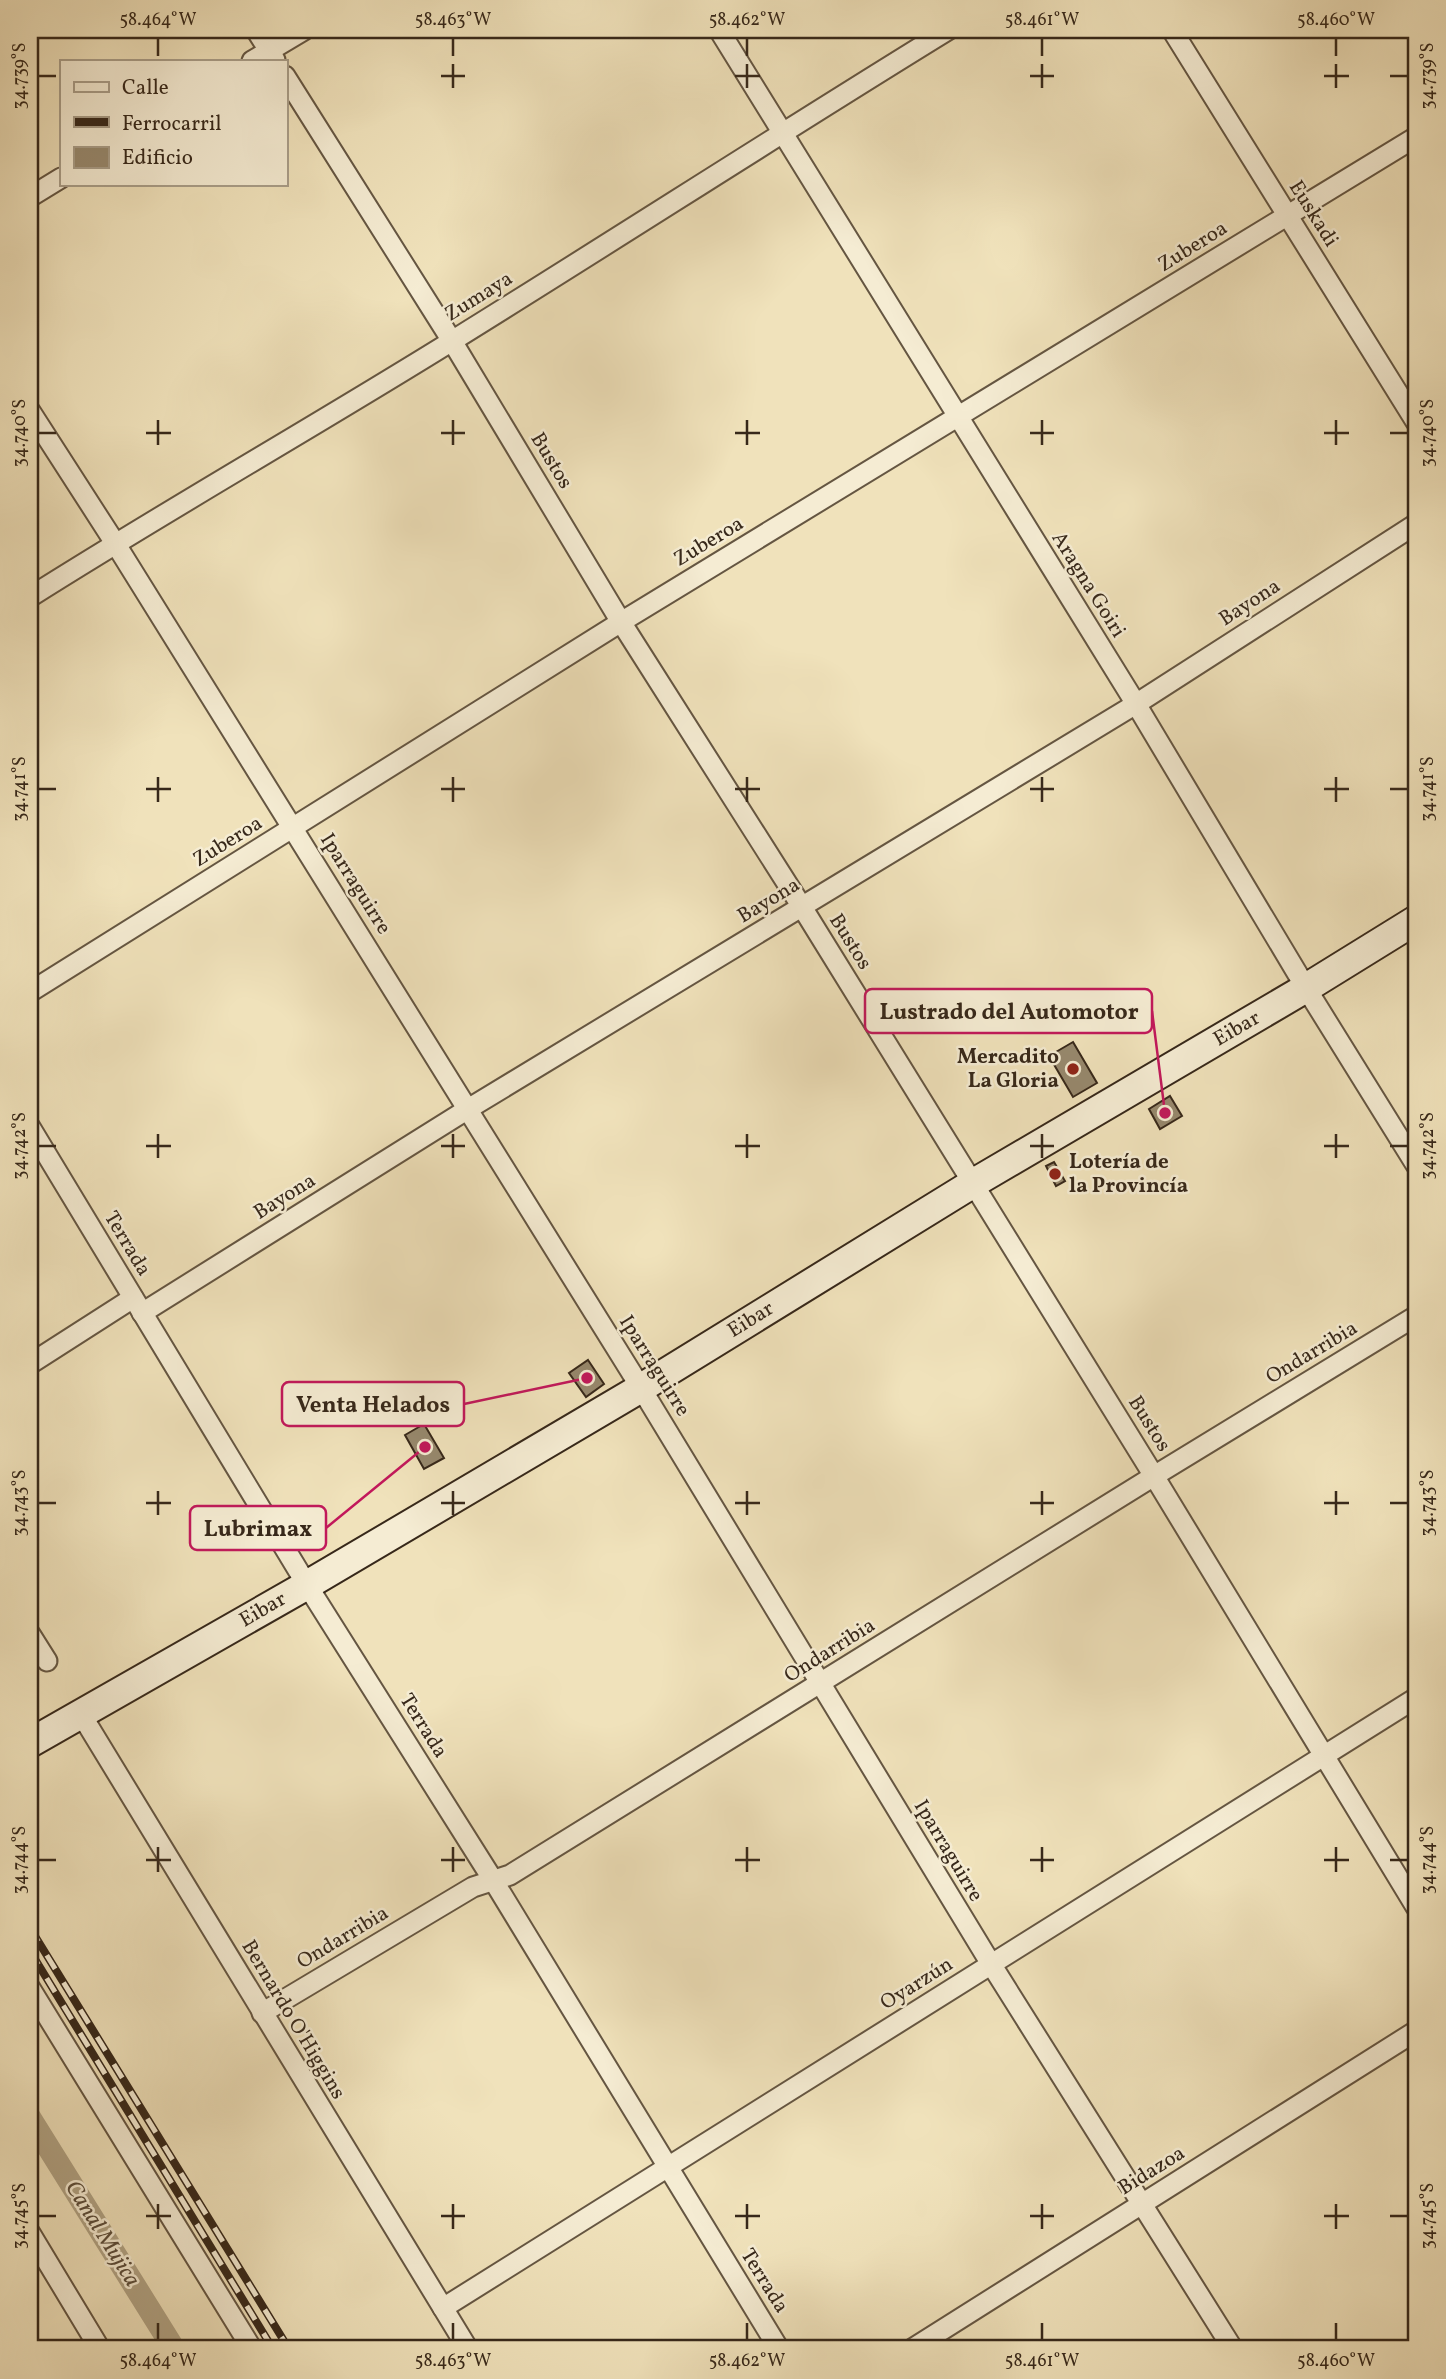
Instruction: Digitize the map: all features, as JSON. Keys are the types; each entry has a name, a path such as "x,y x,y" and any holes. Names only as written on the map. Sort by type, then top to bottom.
{"street":[{"path":"256,30 266,58 304,30"},
{"name":"Aragna Goiri","path":"719,30 1136,704 1306,988 1416,1165"},
{"name":"Zumaya","path":"30,597 452,341 948,30"},
{"name":"Euskadi","path":"1172,30 1416,422"},
{"name":"Bustos","path":"287,79 452,341 621,622 802,907 1154,1476 1416,1907"},
{"name":"Zuberoa","path":"30,992 621,622 1416,137"},
{"path":"30,197 60,179"},
{"name":"Iparraguirre","path":"30,411 468,1109 641,1388 991,1965 1233,2349"},
{"name":"Bayona","path":"30,1364 138,1306 802,907 1136,704 1416,524"},
{"name":"Eibar","path":"30,1743 307,1585 641,1388 972,1184 1306,988 1416,920"},
{"name":"Terrada","path":"30,1127 307,1585 493,1880 779,2349"},
{"name":"Ondarribia","path":"262,2013 473,1887 510,1875 1416,1316"},
{"path":"30,1634 47,1661"},
{"name":"Oyarzún","path":"443,2308 1416,1698"},
{"name":"Bernardo O'Higgins","path":"81,1714 468,2349"},
{"path":"30,1989 252,2349"},
{"name":"Bidazoa","path":"912,2349 1416,2031"},
{"path":"30,2233 100,2349"}],"building":[{"name":"Mercadito La Gloria","path":"1073,1042 1097,1083 1073,1097 1049,1056"},
{"path":"1170,1096 1182,1116 1160,1129 1149,1109"},
{"name":"Lotería de la Provincía","path":"1054,1162 1065,1181 1056,1186 1046,1166"},
{"path":"588,1360 604,1384 586,1397 569,1373"},
{"path":"424,1424 444,1458 424,1469 405,1435"}],"waterway":[{"name":"Canal Mujica","path":"30,2118 174,2349"}],"railway":[{"path":"30,1928 289,2349"},
{"path":"30,1951 273,2349"}],"place":[{"name":"Mercadito La Gloria","path":"1073,1069"},
{"name":"Lustrado del Automotor","path":"1165,1113"},
{"name":"Lotería de la Provincía","path":"1055,1174"},
{"name":"Venta Helados","path":"587,1378"},
{"name":"Lubrimax","path":"425,1447"}]}
